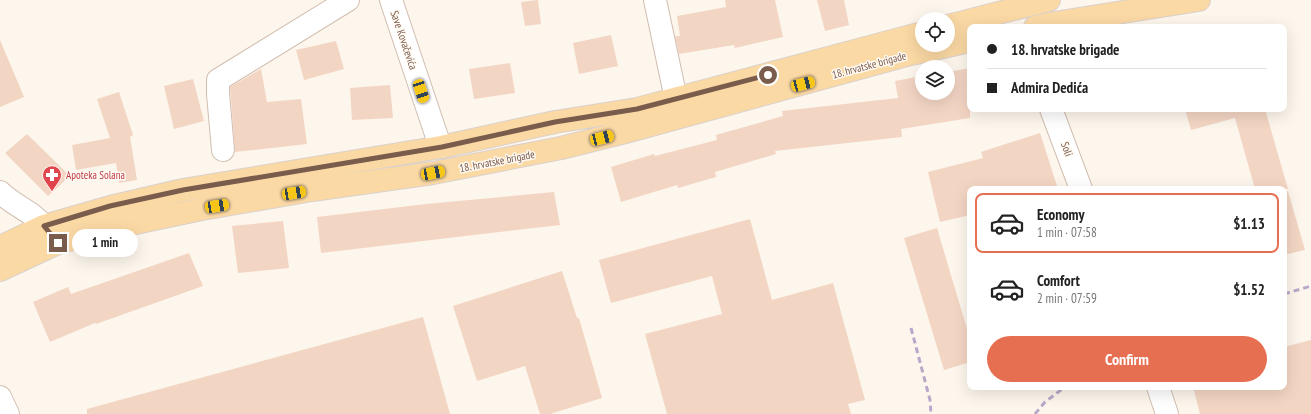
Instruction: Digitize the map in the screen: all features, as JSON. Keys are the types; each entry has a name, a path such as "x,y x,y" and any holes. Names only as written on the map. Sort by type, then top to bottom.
{"main road":[{"path":"955,25 1024,17 1049,0"},
{"path":"1049,24 1199,0"},
{"name":"18. hrvatske brigade","path":"0,270 51,235 110,206 183,190 442,147 555,122 637,109 915,35"},
{"name":"18. hrvatske brigade","path":"0,247 51,235 126,225 202,209 312,190 433,173 561,148 629,131 911,54 967,42"}],"street":[{"path":"223,150 218,80 348,0"},
{"name":"Save Kovačevića","path":"391,0 436,134 442,147"},
{"path":"655,0 676,99"},
{"name":"Soli","path":"1052,112 1081,186"},
{"path":"0,192 7,199 32,215 51,235"},
{"path":"1159,390 1167,414"},
{"path":"0,397 8,414"}],"building":[{"path":"538,0 541,24 525,26 521,2"},
{"path":"725,0 775,0 783,37 735,48 734,45 679,54 675,36 680,36 677,16 726,7"},
{"path":"817,0 844,0 849,25 825,31"},
{"path":"611,35 618,66 579,74 573,43"},
{"path":"0,40 24,97 0,107"},
{"path":"336,41 344,69 304,80 296,50"},
{"path":"510,63 515,93 474,99 469,69"},
{"path":"261,69 267,102 301,99 307,144 235,152 230,87"},
{"path":"967,69 967,112 970,112 970,118 901,129 902,137 775,151 776,154 715,172 716,177 678,188 677,185 621,202 611,167 654,154 655,156 717,140 716,135 783,116 782,111 898,98 895,81 915,77 915,100 955,100 955,71"},
{"path":"193,79 204,121 174,129 164,86"},
{"path":"390,85 393,118 352,120 350,88"},
{"path":"119,92 133,135 130,137 137,180 119,183 116,163 76,170 72,145 110,138 97,99"},
{"path":"1186,112 1266,112 1288,189 1287,186 1254,186 1235,118 1191,130"},
{"path":"1040,133 1057,186 967,186 967,216 940,222 928,172 983,158 981,152"},
{"path":"27,134 70,176 48,196 5,153"},
{"path":"1287,191 1305,250 1287,254"},
{"path":"554,192 560,225 321,253 317,217 426,204"},
{"path":"750,219 772,300 833,283 865,400 848,404 851,414 667,414 645,334 722,314 712,276 611,303 599,260"},
{"path":"283,221 289,268 238,273 232,226"},
{"path":"937,228 967,329 967,363 944,370 904,238"},
{"path":"189,253 203,286 96,324 95,323 50,342 33,302 68,287 71,294"},
{"path":"562,271 577,318 579,318 602,398 550,414 540,414 525,366 477,381 453,306"},
{"path":"423,317 450,414 87,414 87,409"},
{"path":"1311,340 1311,414 1200,414 1194,390 1287,390 1287,346"}],"railway":[{"path":"1287,293 1311,286"},
{"path":"911,328 930,400 931,414"},
{"path":"1035,414 1045,402 1061,390"}],"place":[{"name":"Apoteka Solana","path":"52,192"}],"route":[{"path":"58,243 44,226 110,206 226,182 442,147 555,122 637,109 768,75"}]}
